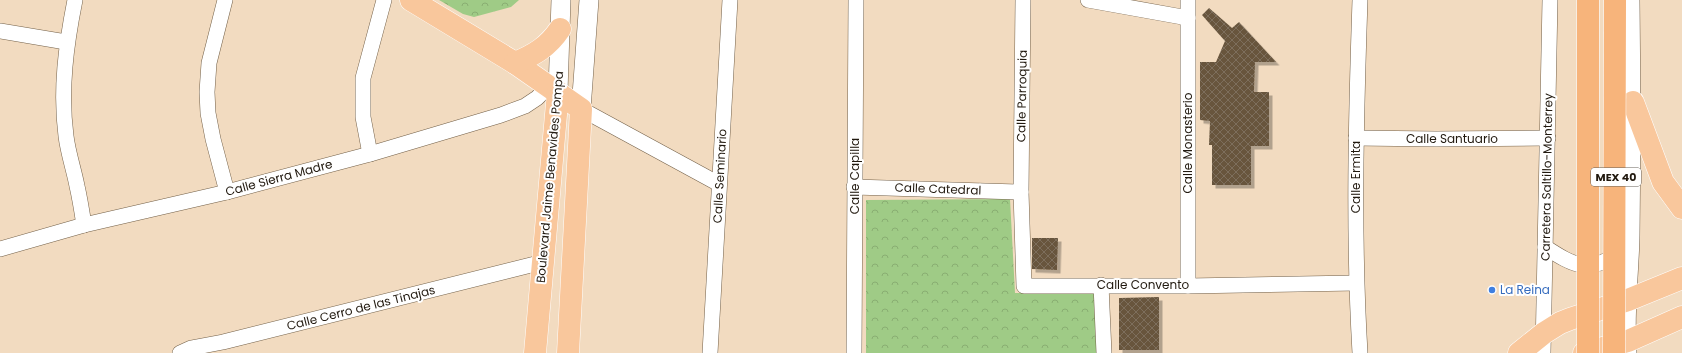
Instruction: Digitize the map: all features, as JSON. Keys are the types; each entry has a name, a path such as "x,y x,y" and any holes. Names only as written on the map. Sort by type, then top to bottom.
{"highway":[{"name":"MEX 40","path":"1588,0 1588,353"},
{"name":"MEX 40","path":"1615,0 1624,349"}],"main road":[{"path":"411,0 514,63 581,109"},
{"path":"514,63 543,49 553,40 560,29"},
{"name":"Boulevard Jaime Benavides Pompa","path":"535,353 543,262 553,89"},
{"path":"1633,102 1663,182 1682,208"},
{"name":"Boulevard Jaime Benavides Pompa","path":"568,353 581,109"},
{"path":"1519,353 1544,343 1570,319 1628,300 1682,278"},
{"path":"1584,353 1624,349 1682,317"}],"street":[{"path":"75,0 66,42 63,74 63,103 66,137 84,225"},
{"path":"225,0 208,63 207,92 208,113 213,140 227,192"},
{"path":"370,154 363,117 363,78 384,0"},
{"name":"Boulevard Jaime Benavides Pompa","path":"553,89 560,29 561,0"},
{"name":"Boulevard Jaime Benavides Pompa","path":"581,109 589,0"},
{"name":"Calle Seminario","path":"710,353 730,0"},
{"name":"Calle Capilla","path":"854,353 856,0"},
{"name":"Calle Parroquia","path":"1021,192 1023,0"},
{"path":"1088,0 1188,18"},
{"name":"Calle Monasterio","path":"1188,0 1188,286"},
{"name":"Calle Ermita","path":"1360,0 1356,138 1356,283 1360,353"},
{"name":"Carretera Saltillo-Monterrey","path":"1544,343 1544,247 1548,138 1550,0"},
{"path":"1624,349 1632,240 1632,0"},
{"path":"0,31 66,42"},
{"name":"Calle Sierra Madre","path":"0,248 84,225 227,192 370,154 501,115 525,106 553,89"},
{"path":"581,109 719,184"},
{"name":"Calle Santuario","path":"1356,138 1548,138"},
{"name":"Calle Catedral","path":"854,187 1021,192"},
{"name":"Calle Convento","path":"1021,192 1024,286 1188,286 1356,283"},
{"path":"1544,247 1572,263 1582,266 1606,261 1620,252 1632,240"},
{"name":"Calle Cerro de las Tinajas","path":"180,353 191,348 223,342 543,262"},
{"path":"1101,285 1104,353"}],"green space":[{"path":"439,0 519,0 511,7 474,17 463,14"},
{"path":"1010,199 1015,293 1095,293 1097,353 866,353 866,200"}],"building":[{"path":"1209,8 1232,28 1239,22 1276,62 1255,62 1254,92 1269,92 1269,146 1251,146 1251,185 1212,185 1212,145 1209,145 1210,121 1200,120 1200,62 1216,62 1225,41 1202,15"},
{"path":"1032,238 1058,238 1057,270 1032,269"},
{"path":"1159,297 1159,350 1119,350 1119,298"}],"place":[{"name":"La Reina","path":"1492,290"}]}
